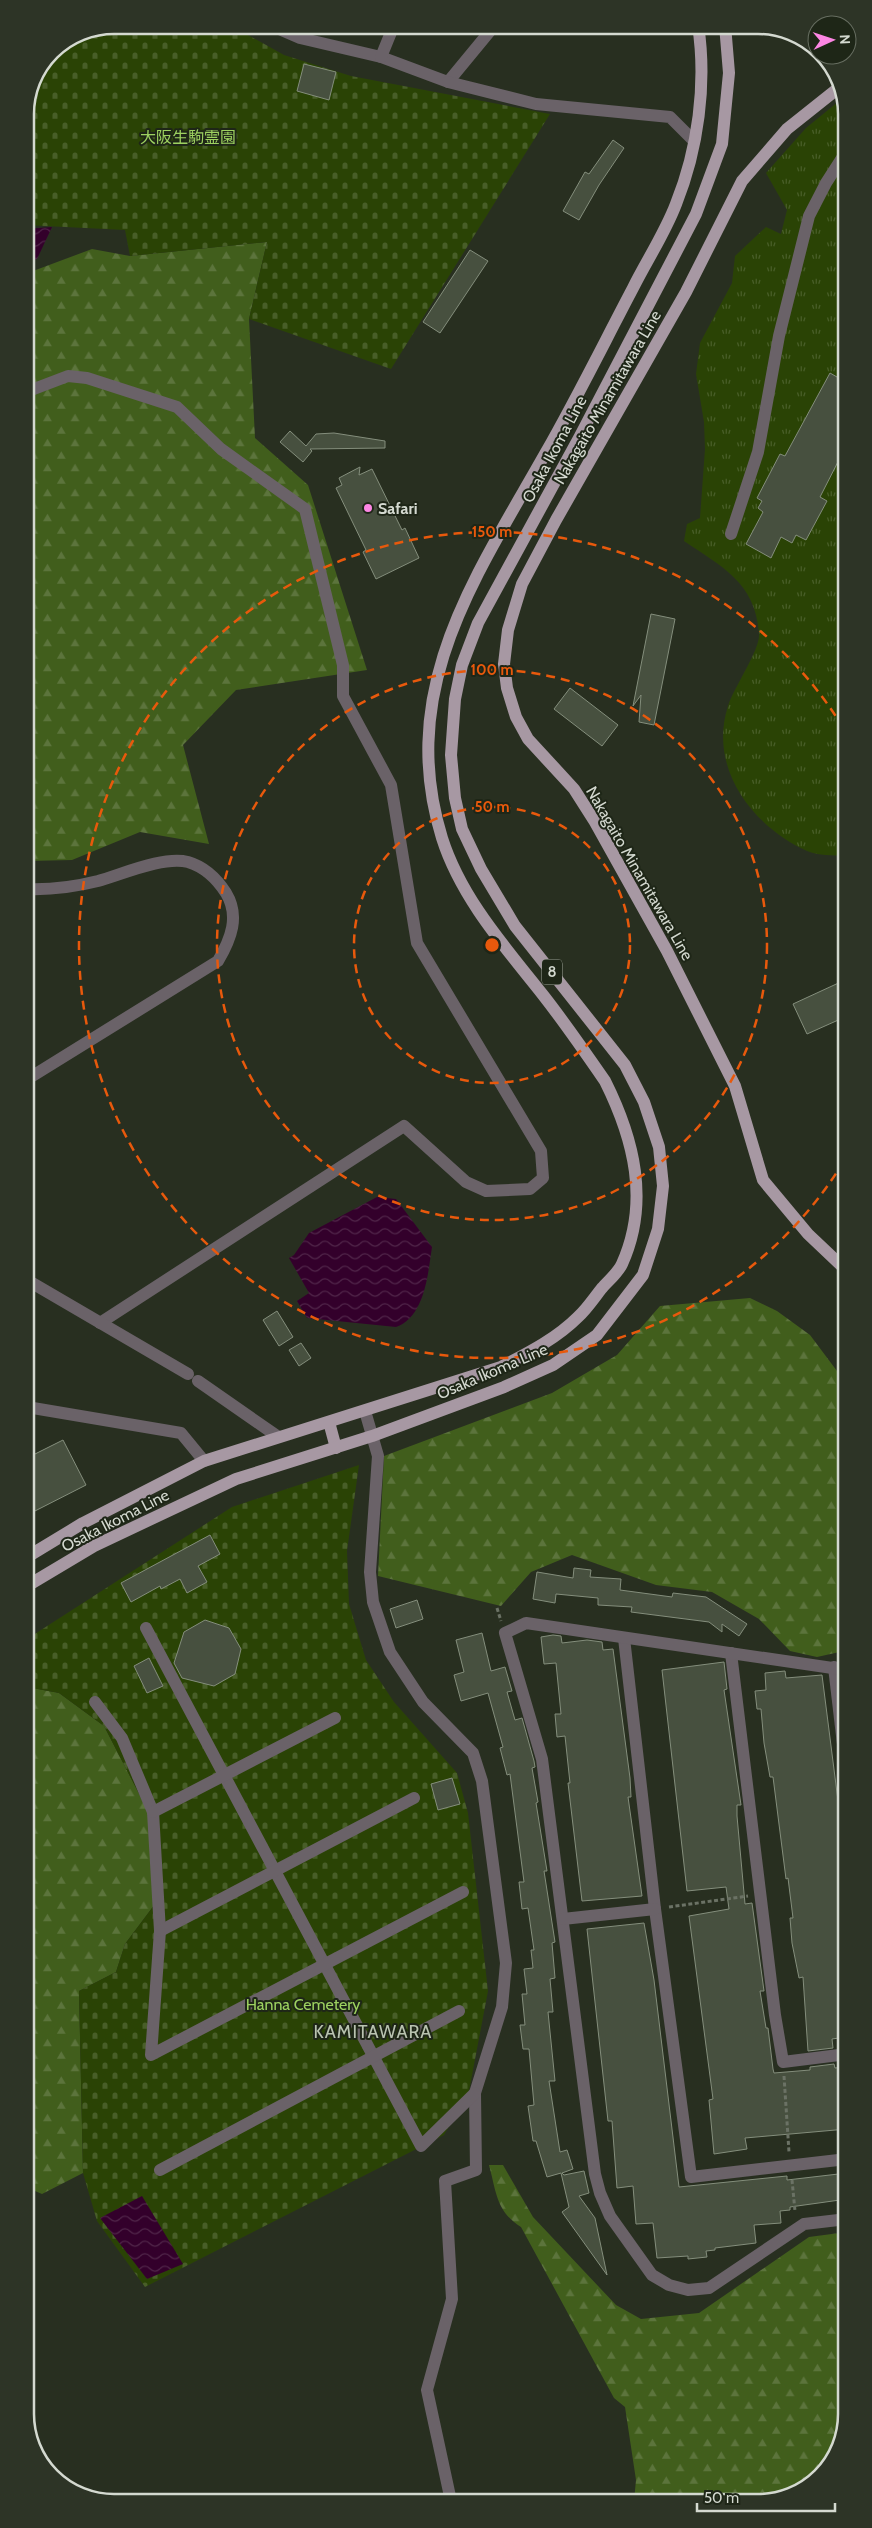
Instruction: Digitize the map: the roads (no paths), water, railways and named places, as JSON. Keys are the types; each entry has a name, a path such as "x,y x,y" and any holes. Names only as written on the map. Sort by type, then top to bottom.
{"main road":[{"name":"Osaka Ikoma Line","path":"34,1553 82,1523 204,1461 277,1436 365,1411 501,1367 541,1346 578,1318 621,1266 633,1225 637,1186 634,1153 621,1112 600,1073 460,883 443,839 433,802 429,762 432,696 442,657 461,609 482,565 561,426 676,204 694,141 702,76 699,34"},
{"name":"Osaka Ikoma Line","path":"34,1582 94,1546 236,1479 372,1436 504,1387 553,1365 597,1335 643,1275 658,1229 662,1186 659,1147 644,1102 625,1065 515,926 481,869 462,829 455,798 451,754 455,699 462,665 478,623 580,436 696,214 722,144 729,73 726,34"},
{"name":"Nakagaito Minamitawara Line","path":"835,91 787,129 742,181 686,292 556,520 522,584 508,630 504,664 507,688 516,716 524,732 539,752 574,789 595,822 667,951 735,1086 763,1180 808,1234 838,1262"},
{"path":"329,1422 336,1448"}],"street":[{"path":"291,34 300,38 380,57 448,82 536,104 670,117 694,141"},
{"path":"380,57 390,34"},
{"path":"448,82 488,34"},
{"path":"731,534 758,452 779,336 809,216 838,164"},
{"path":"34,389 68,376 87,378 177,407 221,449 304,509 343,665 343,696 390,785 417,943 541,1151 542,1160 543,1178 530,1189 486,1192 466,1182 404,1126 100,1323"},
{"path":"34,889 66,888 169,862 187,862 207,871 222,887 230,901 234,924 228,944 218,961 34,1075"},
{"path":"34,1284 193,1378 277,1436"},
{"path":"34,1408 181,1433 204,1461"},
{"path":"365,1411 378,1456 370,1572 373,1602 390,1652 423,1702 473,1753 482,1781 506,1963 502,2006 475,2093 476,2170 445,2181 452,2299 427,2390 449,2494"},
{"path":"838,1669 526,1623 505,1633 542,1759 597,2184 610,2216 652,2275 669,2285 688,2290 709,2288 804,2224 838,2220"},
{"path":"146,1628 421,2146 475,2093"},
{"path":"624,1638 655,1909 691,2177 838,2160"},
{"path":"731,1653 760,1894 783,2062 838,2055"},
{"path":"95,1702 122,1738 153,1812 160,1931 151,2056 463,1892"},
{"path":"153,1812 335,1718"},
{"path":"160,1931 414,1798"},
{"path":"563,1919 655,1909"},
{"path":"160,2170 459,2011"}],"water":[{"path":"52,227 37,259 34,260 34,228"},
{"path":"377,1197 396,1199 432,1247 426,1281 419,1304 406,1322 396,1327 307,1318 297,1301 309,1293 289,1258 294,1255 309,1233"},
{"path":"142,2196 183,2264 147,2279 100,2218"}],"place":[{"name":"Safari","path":"368,508"}],"district":[{"name":"KAMITAWARA","path":"373,2032"}],"park label":[{"name":"大阪生駒霊園","path":"188,137"},
{"name":"Hanna Cemetery","path":"303,2004"}]}
